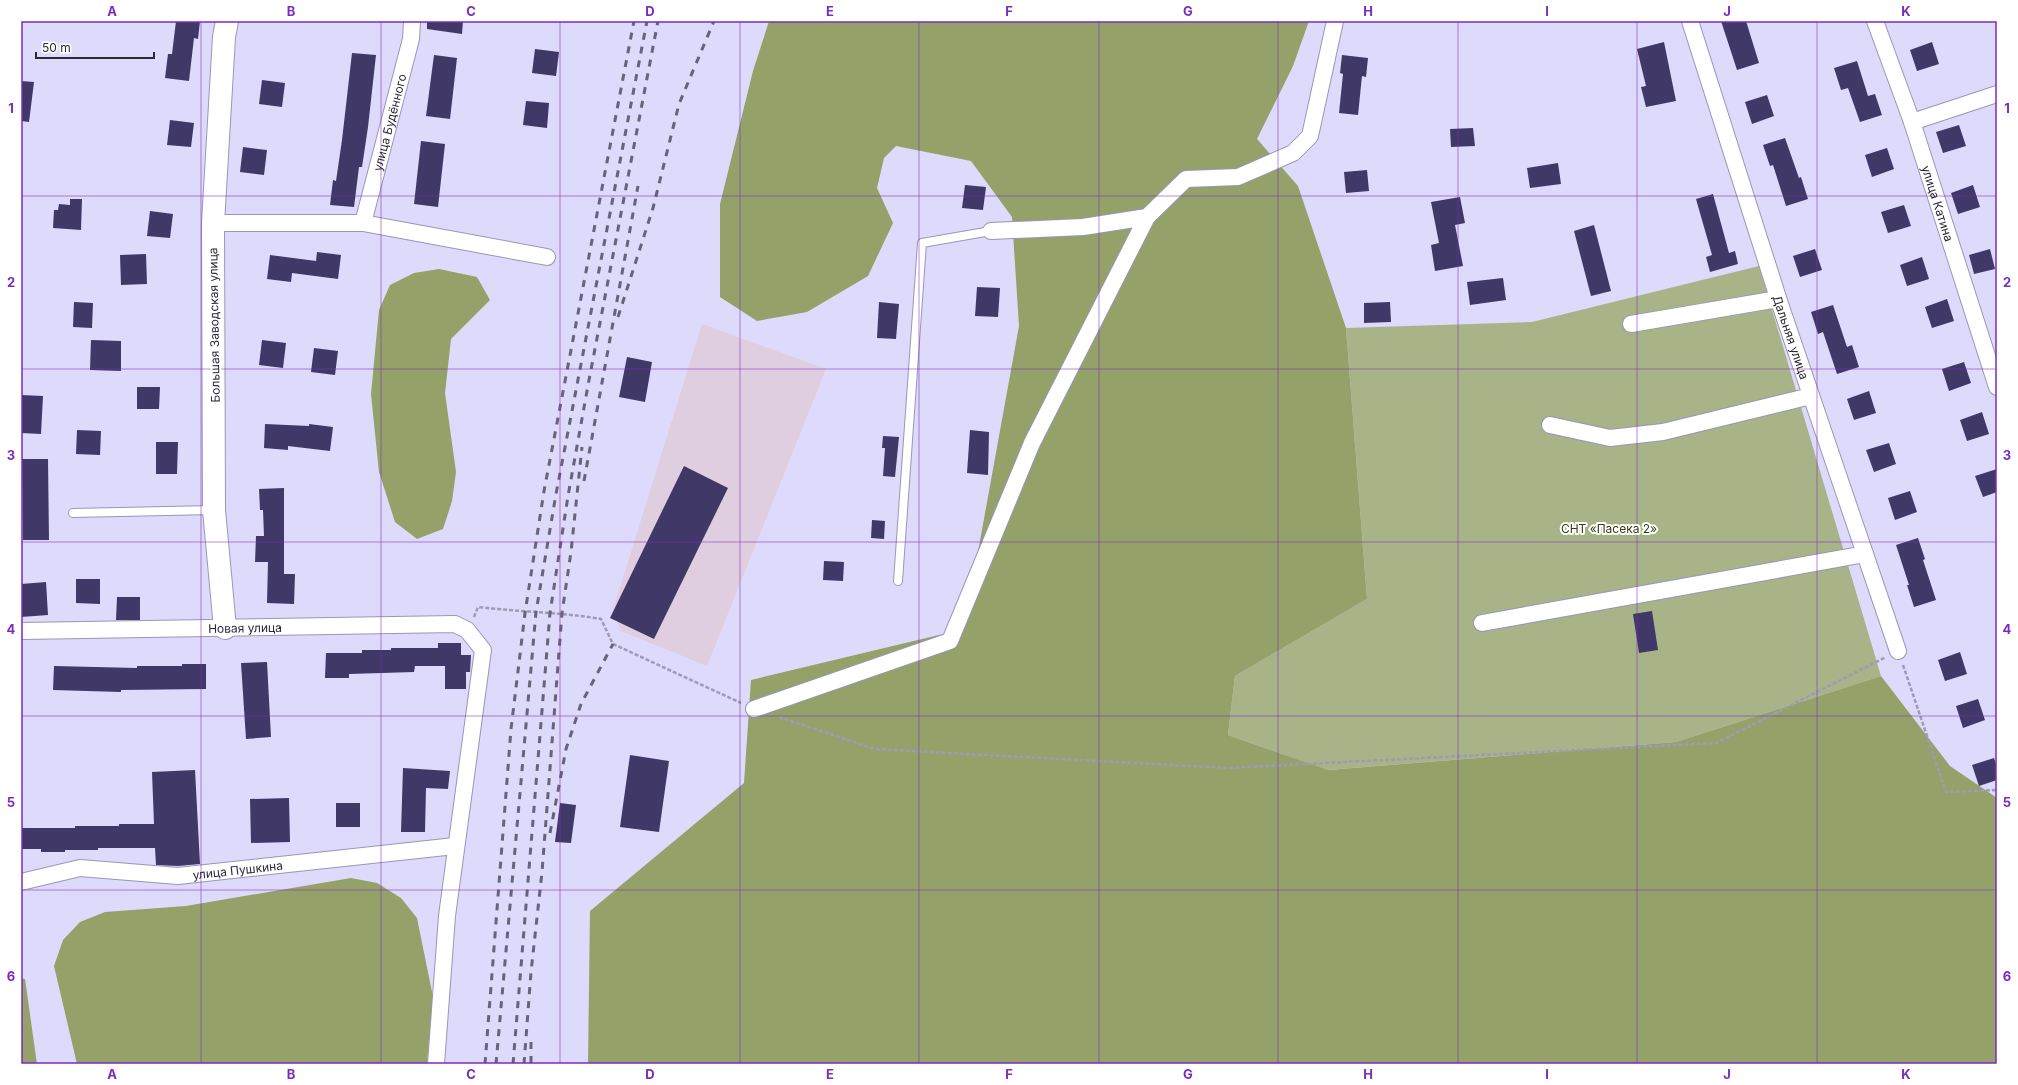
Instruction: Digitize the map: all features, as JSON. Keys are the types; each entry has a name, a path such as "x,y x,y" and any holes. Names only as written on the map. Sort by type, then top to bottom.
{"street":[{"name":"Большая Заводская улица","path":"225,628 214,510 212,223 224,37 227,21"},
{"name":"улица Будённого","path":"363,223 410,39 412,21"},
{"path":"754,709 950,642 1032,443 1147,217 1186,179 1238,177 1293,153 1310,136 1335,21"},
{"name":"Дальняя улица","path":"1690,21 1778,299 1898,651"},
{"name":"улица Катина","path":"1875,21 1912,122 1997,387"},
{"path":"1912,122 1997,94"},
{"path":"991,231 1083,227 1147,217"},
{"path":"212,223 363,223 547,257"},
{"path":"1631,324 1778,299"},
{"path":"1550,425 1610,438 1663,432 1811,396"},
{"path":"1482,623 1865,554"},
{"name":"Новая улица","path":"21,631 455,624 467,630"},
{"path":"436,1064 447,916 455,846 483,650 467,630"},
{"name":"улица Пушкина","path":"21,882 80,868 178,876 455,846"}],"lane":[{"path":"898,581 922,243 991,231"},
{"path":"73,513 214,510"}],"path":[{"path":"467,630 478,607 525,612 562,613 601,619 613,644 754,709 875,749 1228,768 1716,742 1898,651 1946,792 1997,790"}],"shaded area":[{"path":"702,324 826,369 707,666 621,631 613,610"}],"green space":[{"path":"769,21 1309,21 1293,66 1257,139 1298,186 1346,328 1367,599 1235,676 1228,735 1328,770 1676,742 1881,676 1950,766 1997,798 1997,1064 588,1064 590,911 744,783 751,680 964,629 1019,326 1012,217 971,161 896,146 884,158 877,188 893,223 868,276 807,312 757,321 720,297 720,204 753,71"},
{"name":"СНТ «Пасека 2»","path":"1759,266 1881,676 1676,742 1327,770 1228,735 1235,676 1367,599 1346,328 1532,322"},
{"path":"439,269 477,277 490,300 451,339 445,393 456,472 452,501 443,529 417,539 395,522 379,472 371,394 379,310 390,285 414,273"},
{"path":"351,878 377,883 401,898 417,918 433,997 427,1064 77,1064 54,966 63,940 80,922 105,912 186,906"},
{"path":"21,978 25,979 37,1064 21,1064"}],"building":[{"path":"176,21 200,21 198,39 194,38 189,81 165,78 168,54 172,54"},
{"path":"427,21 463,21 462,34 427,29"},
{"path":"1721,21 1746,21 1759,63 1737,70"},
{"path":"1664,42 1676,101 1646,107 1641,87 1646,86 1637,49"},
{"path":"1932,42 1939,64 1917,71 1910,50"},
{"path":"535,49 559,52 556,76 532,73"},
{"path":"352,53 376,55 368,127 362,167 359,167 354,207 330,205 333,180 336,181 342,140"},
{"path":"434,55 457,58 450,119 426,116"},
{"path":"1342,55 1368,58 1366,77 1362,76 1358,115 1339,113 1343,74 1340,73"},
{"path":"1857,61 1868,96 1875,94 1882,115 1860,122 1848,88 1841,90 1834,68"},
{"path":"262,80 285,83 282,107 259,104"},
{"path":"21,81 34,82 29,122 21,121"},
{"path":"1767,95 1774,116 1752,124 1745,102"},
{"path":"526,101 549,103 547,128 523,125"},
{"path":"170,120 194,123 191,147 167,145"},
{"path":"1959,125 1966,146 1943,153 1936,132"},
{"path":"1473,128 1475,146 1451,147 1450,129"},
{"path":"1785,138 1799,178 1801,177 1808,199 1786,206 1773,165 1770,166 1763,145"},
{"path":"421,141 445,144 438,207 414,204"},
{"path":"243,147 267,150 264,175 240,172"},
{"path":"1887,148 1894,169 1872,177 1865,155"},
{"path":"1558,163 1561,184 1530,188 1527,168"},
{"path":"1367,170 1369,191 1346,193 1344,172"},
{"path":"965,185 986,187 983,210 962,208"},
{"path":"1973,185 1980,207 1958,214 1951,193"},
{"path":"1713,194 1729,253 1735,251 1738,264 1710,272 1706,257 1712,255 1696,199"},
{"path":"1460,197 1465,223 1455,225 1463,266 1435,271 1431,245 1439,243 1431,202"},
{"path":"70,199 82,199 81,230 53,228 54,210 58,210 59,204 70,205"},
{"path":"1904,205 1911,226 1888,233 1881,212"},
{"path":"150,211 173,214 170,238 147,236"},
{"path":"1594,225 1611,291 1591,296 1574,231"},
{"path":"1815,249 1822,270 1800,277 1793,256"},
{"path":"1990,249 1995,269 1974,274 1969,255"},
{"path":"317,252 341,255 338,279 292,273 291,282 267,279 270,255 316,261"},
{"path":"146,254 147,284 121,285 120,255"},
{"path":"1922,257 1929,279 1907,286 1900,265"},
{"path":"1503,278 1506,300 1470,305 1467,282"},
{"path":"977,287 1000,288 998,317 975,316"},
{"path":"1947,299 1954,321 1932,328 1925,307"},
{"path":"74,302 93,303 92,328 73,327"},
{"path":"879,302 899,304 896,339 877,338"},
{"path":"1390,302 1391,322 1364,323 1364,303"},
{"path":"1833,305 1847,347 1852,345 1859,367 1837,374 1823,332 1818,334 1811,312"},
{"path":"91,340 121,341 121,371 90,370"},
{"path":"262,340 286,343 283,368 259,365"},
{"path":"314,348 338,351 335,375 311,372"},
{"path":"627,357 652,362 645,402 619,397"},
{"path":"1964,362 1971,383 1949,391 1942,369"},
{"path":"137,387 160,387 159,409 137,409"},
{"path":"1869,391 1876,413 1854,420 1847,399"},
{"path":"21,395 43,396 41,434 21,433"},
{"path":"1982,412 1989,434 1967,441 1960,420"},
{"path":"265,424 309,426 309,424 333,427 330,451 288,446 288,450 264,448"},
{"path":"77,430 101,431 100,455 76,454"},
{"path":"970,430 989,432 988,475 967,473"},
{"path":"883,436 899,437 895,477 883,476 885,448 882,448"},
{"path":"156,442 178,442 177,474 156,474"},
{"path":"1889,443 1896,464 1874,472 1866,450"},
{"path":"22,459 48,459 49,540 23,540"},
{"path":"684,466 728,488 654,639 610,618"},
{"path":"1997,469 1997,492 1983,497 1975,476"},
{"path":"284,488 284,574 295,574 294,604 267,603 268,562 255,562 256,536 264,536 263,510 260,510 259,489"},
{"path":"1910,491 1917,512 1895,520 1888,498"},
{"path":"872,520 885,521 884,539 871,538"},
{"path":"1918,538 1925,559 1923,560 1936,600 1914,607 1907,585 1909,585 1896,545"},
{"path":"824,561 844,562 843,581 823,580"},
{"path":"76,579 100,579 100,604 76,603"},
{"path":"46,582 48,615 21,617 21,584"},
{"path":"117,597 140,597 140,620 116,620"},
{"path":"1652,611 1658,650 1639,653 1633,614"},
{"path":"438,643 461,643 461,655 471,655 470,672 466,672 466,689 445,689 445,666 415,666 414,672 349,674 349,678 325,678 326,653 362,653 362,650 391,650 391,648 438,648"},
{"path":"1960,652 1967,674 1945,681 1938,660"},
{"path":"267,662 271,737 246,739 241,663"},
{"path":"182,664 206,664 206,689 121,690 121,692 53,690 54,666 137,668 137,666 182,666"},
{"path":"1978,699 1985,720 1963,728 1956,706"},
{"path":"630,755 669,761 659,832 620,827"},
{"path":"1994,758 1997,767 1997,780 1979,786 1972,765"},
{"path":"403,768 450,771 448,789 426,788 425,832 401,832"},
{"path":"195,770 200,864 178,866 156,865 155,848 98,848 98,850 65,850 65,852 41,852 41,849 21,849 21,828 75,828 75,826 154,824 152,772"},
{"path":"289,798 290,842 251,843 250,799"},
{"path":"336,803 360,803 360,827 336,827"},
{"path":"560,803 576,805 571,843 555,842"}],"railway":[{"path":"485,1064 511,729 525,613 544,491 634,21"},
{"path":"496,1064 536,612 556,494 647,21"},
{"path":"513,1064 550,613 568,496 589,380 658,21"},
{"path":"618,317 653,208 679,104 714,21"},
{"path":"584,481 638,186"},
{"path":"524,1064 531,972 542,872 562,613 571,552 582,447"},
{"path":"550,833 566,749 581,704 613,644"},
{"path":"531,1042 531,1064"}]}
